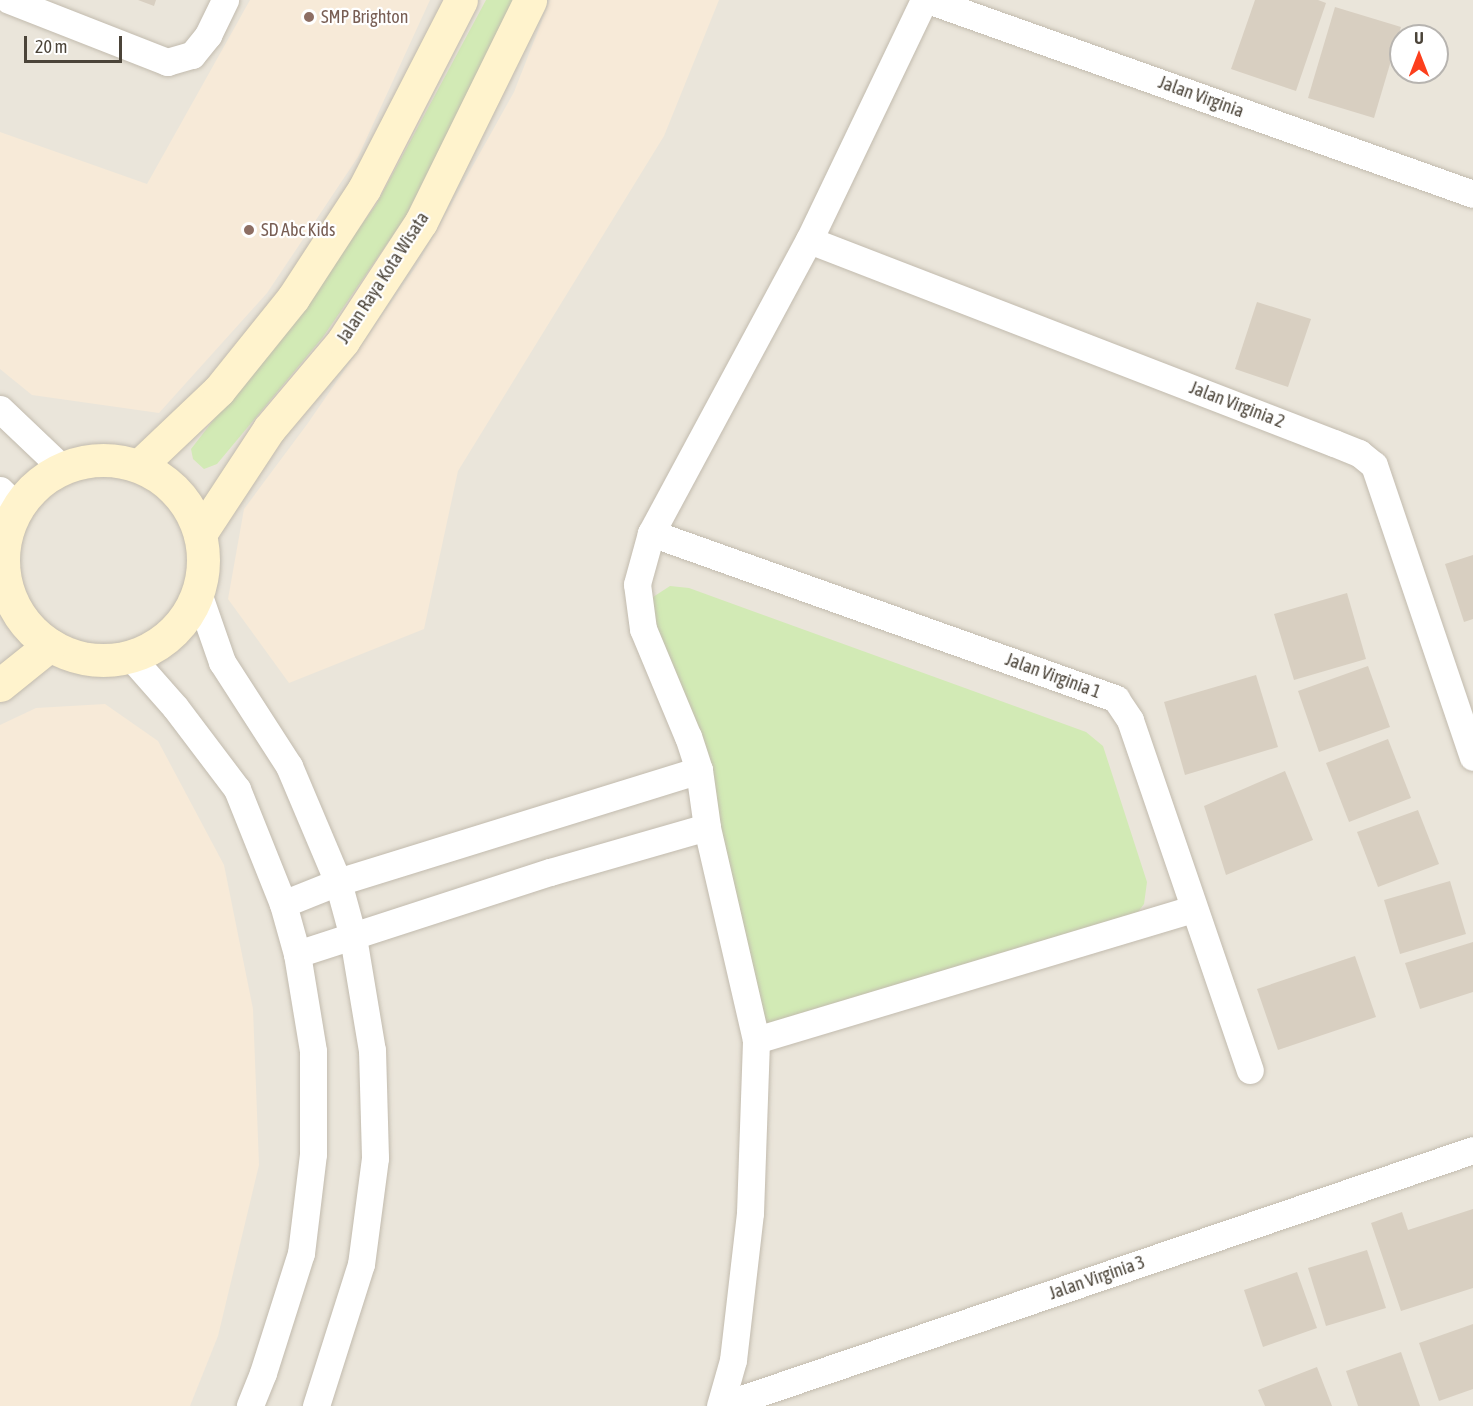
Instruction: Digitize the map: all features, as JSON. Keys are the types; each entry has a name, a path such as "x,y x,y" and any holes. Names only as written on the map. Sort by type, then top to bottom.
{"street":[{"path":"9,0 168,62 192,55 208,35 225,0"},
{"path":"139,466 219,390 293,298 364,189 461,0"},
{"name":"Jalan Raya Kota Wisata","path":"200,534 269,429 343,341 422,222 530,0"},
{"path":"720,1406 733,1360 750,1213 756,1040 707,827 699,770 688,737 642,629 637,584 651,533 809,240 926,0"},
{"name":"Jalan Virginia","path":"926,0 1473,194"},
{"name":"Jalan Virginia 2","path":"809,240 1359,453 1374,465 1473,757"},
{"path":"0,410 62,468"},
{"path":"101,459 139,466 166,482 188,505 200,534 204,564 198,593 183,621 159,643 130,656 103,659 75,656 50,645 25,622 4,596 3,564 9,498 62,468 101,459"},
{"name":"Jalan Virginia 1","path":"651,533 1116,699 1125,708 1131,720 1250,1070"},
{"path":"198,593 222,662 289,766 338,882 353,937 372,1050 375,1158 361,1263 315,1406"},
{"path":"0,685 50,645"},
{"path":"130,656 174,707 237,789 283,903 297,954 313,1051 313,1154 301,1253 263,1373 250,1406"},
{"path":"283,903 338,882 699,770"},
{"path":"297,954 550,872 707,827"},
{"path":"756,1040 1194,909"},
{"name":"Jalan Virginia 3","path":"720,1406 1473,1150"}],"shaded area":[{"path":"0,0 1473,0 1473,1406 0,1406"},
{"path":"250,0 430,0 358,157 267,293 159,413 32,395 0,369 0,132 147,184"},
{"path":"550,0 719,0 664,136 458,471 424,629 289,683 228,599 244,509 308,423 419,262 514,92"},
{"path":"105,704 158,741 224,865 253,1009 259,1165 218,1336 190,1406 0,1406 0,725 36,708"}],"green space":[{"path":"486,0 514,0 406,216 323,337 217,464 204,469 193,459 191,449 289,323 376,205"},
{"path":"670,586 689,588 1086,732 1103,746 1147,882 1144,904 1132,920 761,1029 742,937 643,624 650,599"}],"building":[{"path":"138,0 156,0 154,6"},
{"path":"1255,0 1318,0 1326,3 1296,91 1231,69"},
{"path":"1335,7 1391,24 1389,24 1389,67 1374,118 1308,98"},
{"path":"1257,302 1311,319 1288,387 1235,369"},
{"path":"1473,555 1473,619 1464,622 1445,564"},
{"path":"1347,593 1366,659 1294,680 1274,614"},
{"path":"1368,666 1390,727 1319,752 1298,691"},
{"path":"1256,675 1278,747 1185,775 1164,702"},
{"path":"1388,739 1411,798 1349,822 1326,763"},
{"path":"1285,771 1313,840 1226,875 1204,806"},
{"path":"1418,810 1439,864 1378,887 1357,832"},
{"path":"1450,881 1466,934 1400,954 1384,900"},
{"path":"1473,942 1473,992 1420,1009 1405,963"},
{"path":"1355,956 1376,1017 1278,1050 1257,989"},
{"path":"1473,1209 1473,1288 1401,1311 1371,1223 1402,1212 1408,1230"},
{"path":"1367,1250 1386,1308 1326,1326 1308,1268"},
{"path":"1297,1272 1317,1328 1263,1347 1244,1290"},
{"path":"1473,1324 1473,1389 1439,1401 1419,1343"},
{"path":"1401,1352 1420,1406 1358,1406 1346,1371"},
{"path":"1317,1367 1332,1406 1265,1406 1258,1390"}],"place":[{"name":"SMP Brighton","path":"309,17"},
{"name":"SD Abc Kids","path":"249,230"}]}
